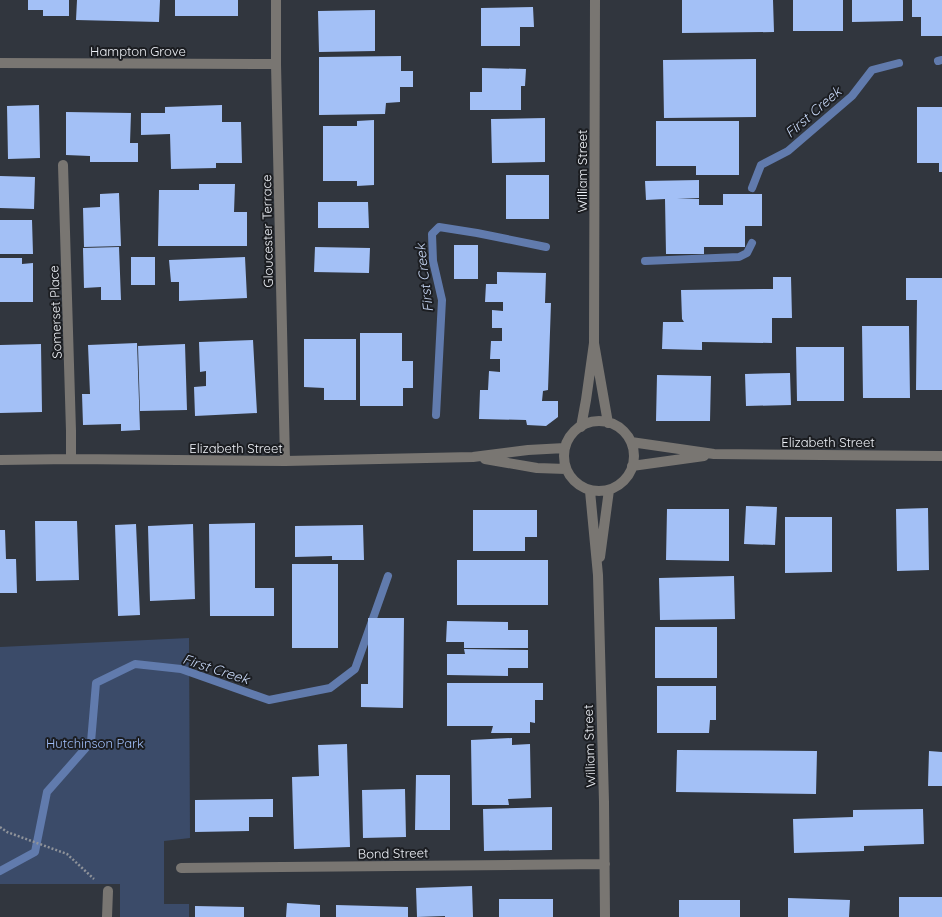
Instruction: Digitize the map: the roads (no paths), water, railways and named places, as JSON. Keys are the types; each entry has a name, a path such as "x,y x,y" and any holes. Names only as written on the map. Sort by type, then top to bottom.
{"street":[{"name":"Gloucester Terrace","path":"276,0 276,64 285,461"},
{"name":"William Street","path":"581,427 594,342 595,0"},
{"name":"Hampton Grove","path":"0,63 276,64"},
{"name":"Somerset Place","path":"63,165 71,459"},
{"name":"William Street","path":"594,342 608,422"},
{"path":"594,422 608,422 625,432 631,442 634,452 634,463 630,474 623,482 614,488 603,492 590,491 577,484 566,469 564,459 565,448 575,430 581,427 584,424 594,422"},
{"name":"Elizabeth Street","path":"631,442 714,454 942,456"},
{"name":"Elizabeth Street","path":"0,460 71,459 285,461 473,457 528,450 565,448"},
{"name":"Elizabeth Street","path":"632,466 714,454"},
{"name":"Elizabeth Street","path":"473,457 537,468 566,469"},
{"name":"William Street","path":"598,575 609,490"},
{"name":"William Street","path":"590,491 598,575 605,917"},
{"name":"Bond Street","path":"181,868 605,864"},
{"path":"107,917 108,891"}],"waterway":[{"name":"First Creek","path":"938,61 942,60"},
{"name":"First Creek","path":"752,188 761,165 788,151 852,96 872,70 899,63"},
{"name":"First Creek","path":"436,415 442,300 433,261 432,234 439,227 546,247"},
{"name":"First Creek","path":"645,261 739,257 747,253 752,243"},
{"name":"First Creek","path":"0,871 35,852 47,792 91,742 96,683 135,664 181,669 269,700 330,688 355,669 388,576"}],"park label":[{"name":"Hutchinson Park","path":"95,743"}]}
